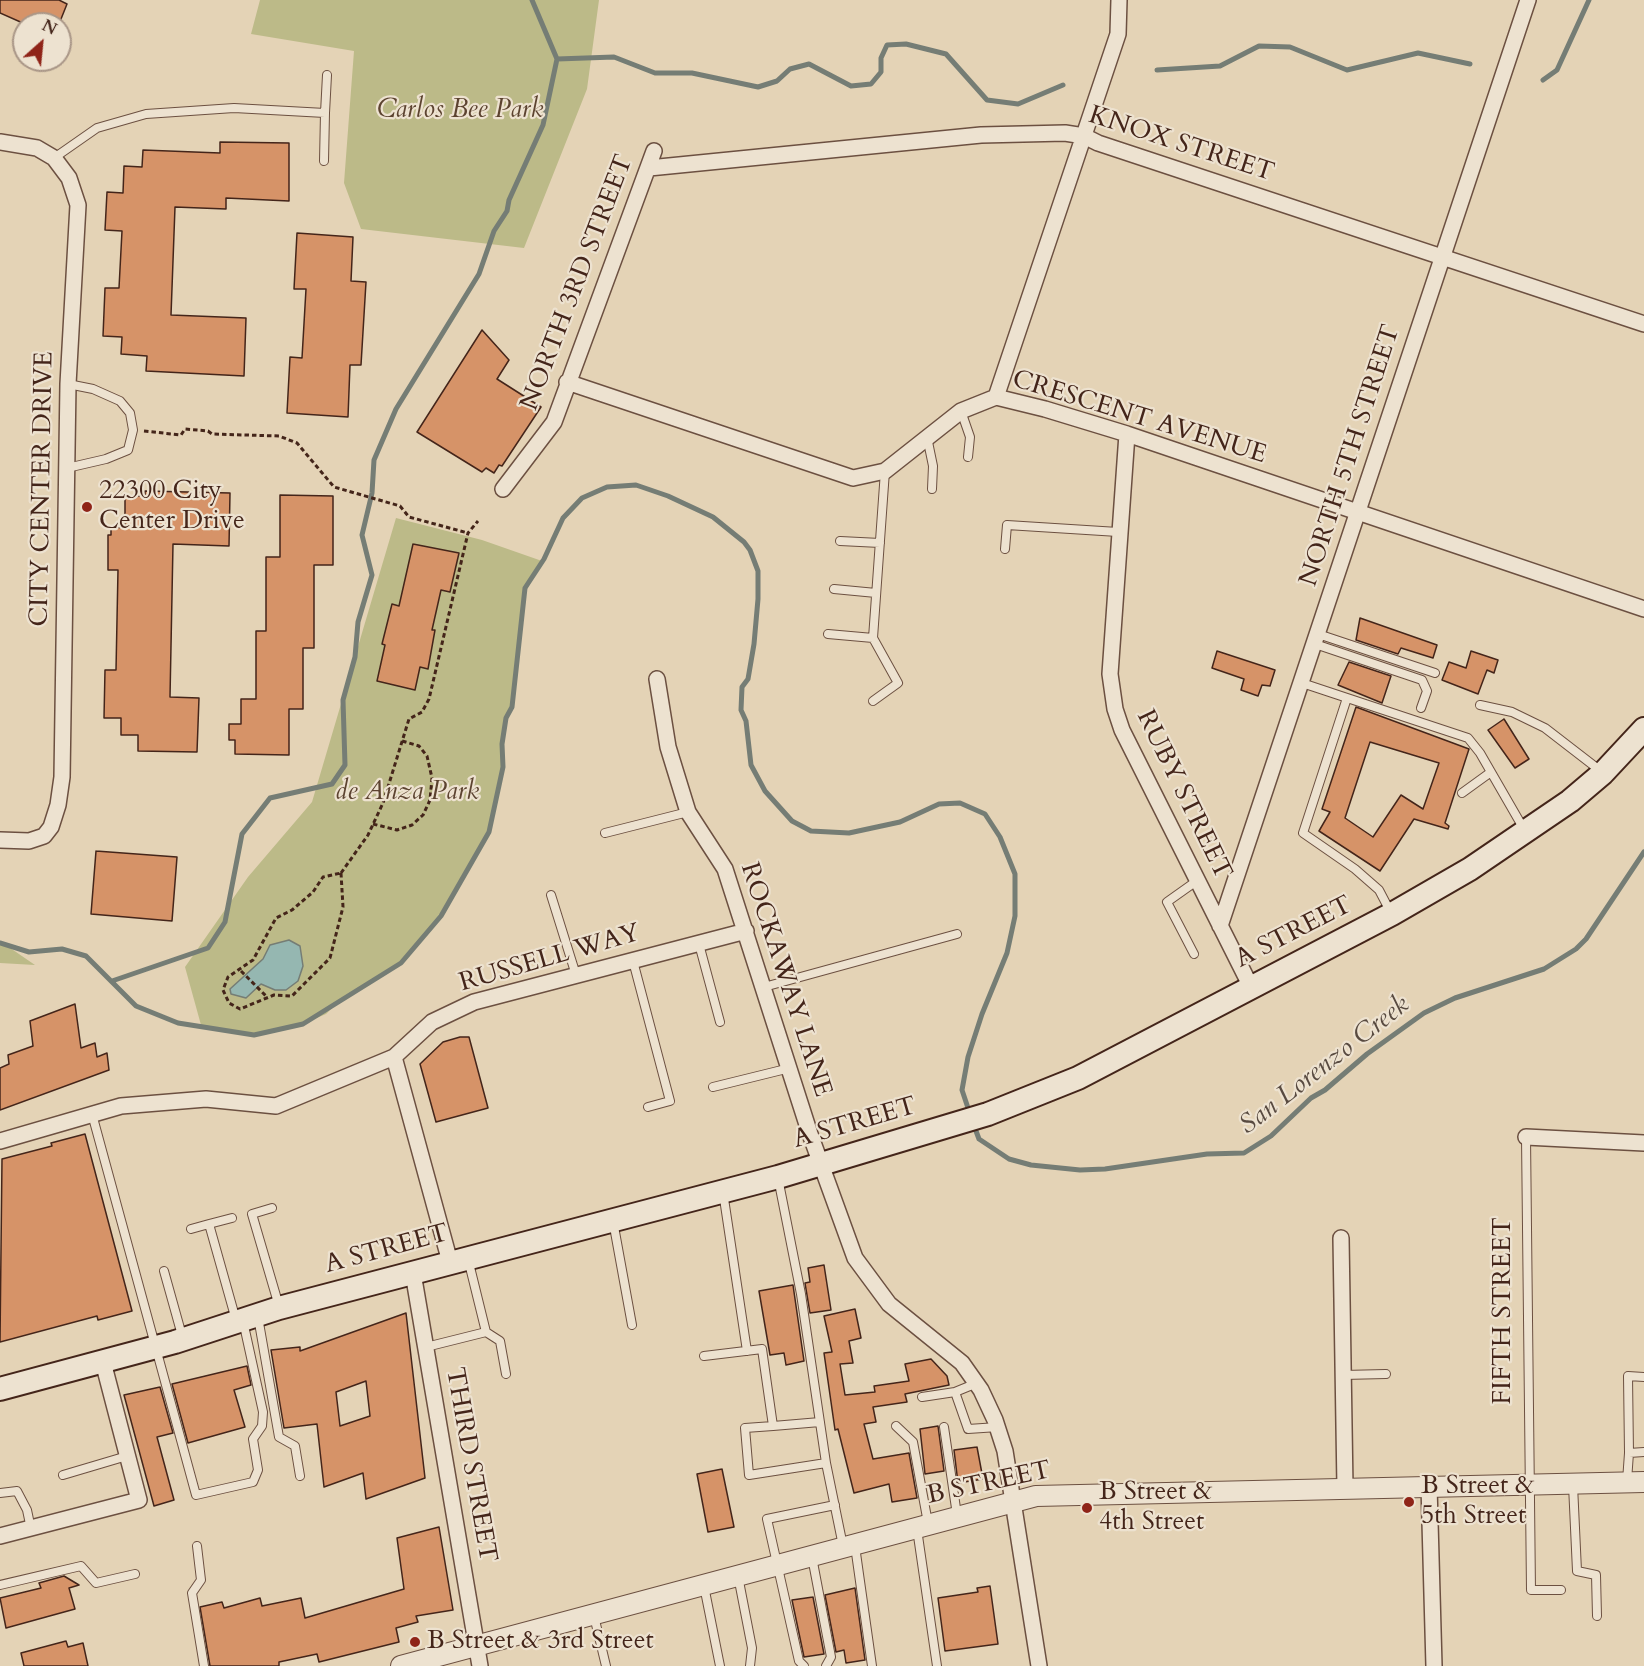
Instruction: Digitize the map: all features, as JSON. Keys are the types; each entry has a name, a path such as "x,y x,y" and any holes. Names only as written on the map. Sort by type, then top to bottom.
{"main road":[{"name":"A STREET","path":"0,1389 183,1340 279,1308 778,1177 988,1114 1078,1078 1392,914 1470,869 1570,801 1603,773 1644,729"}],"street":[{"path":"996,398 1118,34 1119,0"},
{"name":"NORTH 5TH STREET","path":"1220,926 1528,0"},
{"name":"KNOX STREET","path":"649,168 981,135 1065,132 1084,136 1098,143 1644,324"},
{"path":"0,142 37,148 54,158"},
{"name":"NORTH 3RD STREET","path":"503,489 554,422 654,151"},
{"name":"CITY CENTER DRIVE","path":"0,840 29,841 44,836 51,827 58,805 62,777 68,384 78,205 69,178 54,158"},
{"name":"CRESCENT AVENUE","path":"567,382 853,478 885,471 961,411 996,398 1045,409 1127,434 1644,609"},
{"name":"RUBY STREET","path":"1127,434 1118,532 1110,674 1114,709 1122,730 1251,987"},
{"name":"ROCKAWAY LANE","path":"657,679 668,747 688,812 725,869 810,1134 822,1162 847,1240 862,1270 889,1304 955,1356 977,1383 998,1427 1039,1666"},
{"name":"RUSSELL WAY","path":"0,1141 121,1106 206,1099 276,1106 394,1057 432,1022 474,1002 746,932"},
{"path":"394,1057 459,1260"},
{"path":"1526,1137 1644,1143"},
{"path":"1341,1238 1345,1488"},
{"name":"THIRD STREET","path":"413,1273 480,1666"},
{"path":"0,1536 139,1500 102,1362"},
{"name":"B STREET","path":"400,1666 1036,1496 1086,1493 1636,1482"},
{"path":"1429,1486 1434,1666"}],"lane":[{"path":"324,160 327,75"},
{"path":"54,158 97,128 146,114 234,108 325,113"},
{"path":"67,468 106,459 128,450 133,430 130,413 120,401 93,389 68,384"},
{"path":"961,411 970,437 968,457"},
{"path":"927,437 933,466 932,489"},
{"path":"873,701 898,683 873,638 885,471"},
{"path":"1005,549 1007,525 1118,532"},
{"path":"840,542 880,543"},
{"path":"834,589 876,593"},
{"path":"828,634 873,638"},
{"path":"1317,639 1435,673"},
{"path":"1317,639 1422,680 1427,691 1421,708"},
{"path":"1302,683 1468,738 1526,832"},
{"path":"1347,698 1303,833 1356,869 1379,890 1392,914"},
{"path":"1480,705 1512,712 1545,729 1603,773"},
{"path":"1462,793 1491,772"},
{"path":"605,833 688,812"},
{"path":"1194,954 1167,902 1198,880"},
{"path":"551,895 576,975"},
{"path":"764,987 957,934"},
{"path":"699,944 720,1022"},
{"path":"633,961 670,1101 648,1107"},
{"path":"713,1087 789,1068"},
{"path":"92,1114 196,1495 253,1482 258,1470 253,1439 262,1426 263,1412 246,1319"},
{"name":"FIFTH STREET","path":"1526,1137 1531,1590 1561,1590"},
{"path":"778,1177 801,1294 826,1463 835,1505 849,1546 872,1666"},
{"path":"723,1191 747,1351"},
{"path":"272,1208 252,1214 279,1308"},
{"path":"191,1229 232,1218"},
{"path":"613,1220 632,1325"},
{"path":"209,1224 246,1319 279,1437 295,1446 300,1476"},
{"path":"459,1260 486,1332 500,1341 506,1374"},
{"path":"164,1271 183,1340"},
{"path":"426,1347 486,1332"},
{"path":"704,1356 762,1349 773,1426"},
{"path":"1343,1375 1386,1374"},
{"path":"1636,1482 1629,1453 1628,1376 1644,1377"},
{"path":"922,1397 955,1392 977,1383"},
{"path":"955,1392 969,1430 998,1427"},
{"path":"820,1422 745,1428 749,1475 826,1463"},
{"path":"896,1426 913,1442 937,1666"},
{"path":"944,1427 958,1516"},
{"path":"1629,1453 1644,1452"},
{"path":"63,1475 127,1456"},
{"path":"1573,1483 1577,1571 1596,1575 1597,1616"},
{"path":"0,1494 17,1491 27,1510 31,1529"},
{"path":"804,1666 799,1661 779,1564 767,1519 835,1505"},
{"path":"197,1546 201,1580 192,1593 204,1666"},
{"path":"812,1556 831,1657 826,1666"},
{"path":"0,1585 81,1566 96,1583 135,1574"},
{"path":"738,1575 752,1648 750,1666"},
{"path":"704,1585 720,1666"},
{"path":"594,1614 606,1666"}],"path":[{"path":"133,430 181,435 186,429 208,431 212,434 279,436 297,443 334,487 400,506 409,517 468,533"},
{"path":"341,873 323,877 314,892 292,910 276,918 253,960 228,977 223,990 229,1003 240,1009 267,997 292,996 330,958 344,907 341,873 368,835 383,803 410,719 422,712 429,699 468,533 478,521"},
{"path":"372,824 397,830 412,825 423,815 430,800 432,778 427,756 419,746 402,741"},
{"path":"240,970 245,972 267,997"}],"green space":[{"name":"Carlos Bee Park","path":"260,0 599,0 587,89 524,248 361,229 344,183 354,51 251,34"},
{"name":"de Anza Park","path":"396,518 482,540 542,561 523,597 512,707 506,718 502,744 503,767 489,832 440,916 401,963 335,1005 326,1014 303,1024 254,1035 201,1025 185,967 248,877 312,802"},
{"path":"0,941 35,965 0,963"}],"water":[{"path":"289,940 300,946 303,966 298,981 286,990 275,990 261,984 246,998 231,994 230,989 263,959 270,945"}],"building":[{"path":"0,0 59,0 67,4 64,12 12,12 12,18 0,13"},
{"path":"220,142 289,143 289,201 226,198 226,209 175,207 171,315 246,318 244,376 146,371 147,356 121,354 122,337 103,336 105,288 119,288 122,231 105,230 107,192 123,193 124,166 142,167 143,150 220,153"},
{"path":"297,233 353,237 351,281 366,282 361,365 350,365 348,417 287,413 290,357 302,358 306,289 294,289"},
{"path":"482,330 509,360 497,379 541,407 502,466 499,465 494,473 486,468 482,472 417,432"},
{"path":"145,491 230,493 229,546 173,544 170,697 199,698 197,752 138,751 138,735 121,735 121,718 104,718 105,670 116,670 118,570 108,570 108,535 111,535 111,527 125,528 125,496 145,496"},
{"path":"280,495 333,496 333,565 314,565 314,648 303,648 303,709 289,709 289,755 235,754 235,740 229,740 229,724 241,724 241,699 256,699 256,631 266,631 266,557 280,557"},
{"path":"413,544 459,553 450,592 441,590 432,630 435,630 428,669 420,667 415,690 377,681 385,645 382,644 392,604 399,606"},
{"path":"1360,618 1437,645 1433,658 1401,648 1398,654 1356,640"},
{"path":"1217,651 1275,670 1270,686 1262,685 1258,696 1241,690 1244,679 1212,668"},
{"path":"1471,651 1498,660 1494,673 1487,670 1478,694 1442,680 1449,662 1466,668"},
{"path":"1349,662 1391,676 1382,703 1338,685"},
{"path":"1356,707 1469,749 1445,823 1449,826 1448,829 1414,819 1380,871 1319,831 1330,812 1322,809","holes":["1370,742 1439,763 1423,809 1401,795 1373,837 1345,818"]},
{"path":"1504,719 1529,759 1515,768 1488,730"},
{"path":"96,851 177,857 172,921 91,914"},
{"path":"75,1004 81,1048 95,1043 97,1057 107,1053 109,1070 0,1110 0,1068 9,1064 8,1055 33,1046 30,1021"},
{"path":"469,1037 488,1108 436,1122 420,1064 443,1042"},
{"path":"85,1134 132,1311 98,1320 97,1316 0,1342 2,1159 52,1146 51,1143"},
{"path":"824,1265 831,1310 810,1313 805,1283 810,1282 808,1268"},
{"path":"793,1285 804,1361 786,1365 784,1353 770,1355 759,1291"},
{"path":"855,1309 861,1338 849,1341 853,1363 840,1364 845,1395 875,1392 874,1386 909,1381 905,1364 931,1359 947,1376 949,1385 905,1394 907,1402 873,1407 876,1422 864,1424 873,1459 909,1453 917,1498 892,1502 889,1484 854,1493 838,1429 835,1430 824,1353 832,1352 824,1316"},
{"path":"406,1313 425,1478 366,1499 363,1473 324,1487 317,1424 284,1428 271,1350 300,1347 300,1351","holes":["366,1381 370,1416 340,1426 336,1392"]},
{"path":"247,1366 251,1385 234,1390 245,1427 188,1443 172,1384"},
{"path":"160,1387 173,1433 157,1437 174,1500 154,1506 124,1395"},
{"path":"938,1426 944,1471 925,1474 920,1429"},
{"path":"977,1447 983,1479 958,1483 954,1450"},
{"path":"722,1469 734,1527 708,1532 697,1474"},
{"path":"439,1527 453,1610 416,1616 418,1622 396,1628 399,1642 319,1662 317,1654 279,1662 279,1666 210,1666 200,1607 222,1602 224,1608 260,1598 262,1606 301,1598 305,1618 404,1589 397,1538"},
{"path":"64,1576 79,1585 69,1588 75,1609 6,1628 0,1598 41,1588 39,1583"},
{"path":"990,1586 998,1644 945,1651 938,1598 978,1592 977,1588"},
{"path":"855,1588 865,1660 846,1663 844,1650 836,1652 825,1595"},
{"path":"813,1597 824,1654 804,1657 792,1600"},
{"path":"66,1641 68,1647 83,1643 88,1666 24,1666 21,1653"}],"waterway":[{"path":"532,0 557,59"},
{"path":"1543,80 1557,70 1589,0"},
{"path":"557,59 614,57 655,73 692,73 758,87 777,81 790,69 809,64 851,86 871,84 881,72 881,58 887,45 906,44 946,54 987,100 1018,104 1063,85"},
{"path":"1157,70 1220,66 1259,46 1290,47 1347,70 1418,53 1470,64"},
{"path":"112,981 208,948 225,922 242,834 270,798 332,784 345,765 343,700 355,657 358,622 372,575 362,535 372,493 374,460 396,409 479,274 494,231 507,211 509,200 543,125 557,59"},
{"name":"San Lorenzo Creek","path":"0,943 29,952 62,949 86,956 136,1006 178,1023 254,1035 303,1024 401,963 441,916 489,832 503,767 502,744 506,718 512,707 525,588 544,559 563,518 582,498 607,487 636,485 668,496 713,517 744,542 750,550 758,571 758,599 754,644 748,679 742,687 741,710 746,721 751,765 765,791 792,821 811,831 849,833 900,822 939,804 960,803 985,814 1000,837 1015,874 1015,916 1007,953 982,1014 968,1057 962,1090 970,1114"},
{"name":"San Lorenzo Creek","path":"973,1123 979,1139 1009,1159 1031,1165 1080,1170 1105,1169 1207,1154 1244,1153 1271,1136 1311,1098 1325,1090 1367,1054 1424,1013 1455,998 1544,969 1576,949 1586,939 1644,852"}],"place":[{"name":"22300 City Center Drive","path":"87,507"},
{"name":"B Street & 5th Street","path":"1409,1502"},
{"name":"B Street & 4th Street","path":"1087,1508"},
{"name":"B Street & 3rd Street","path":"415,1642"}]}
